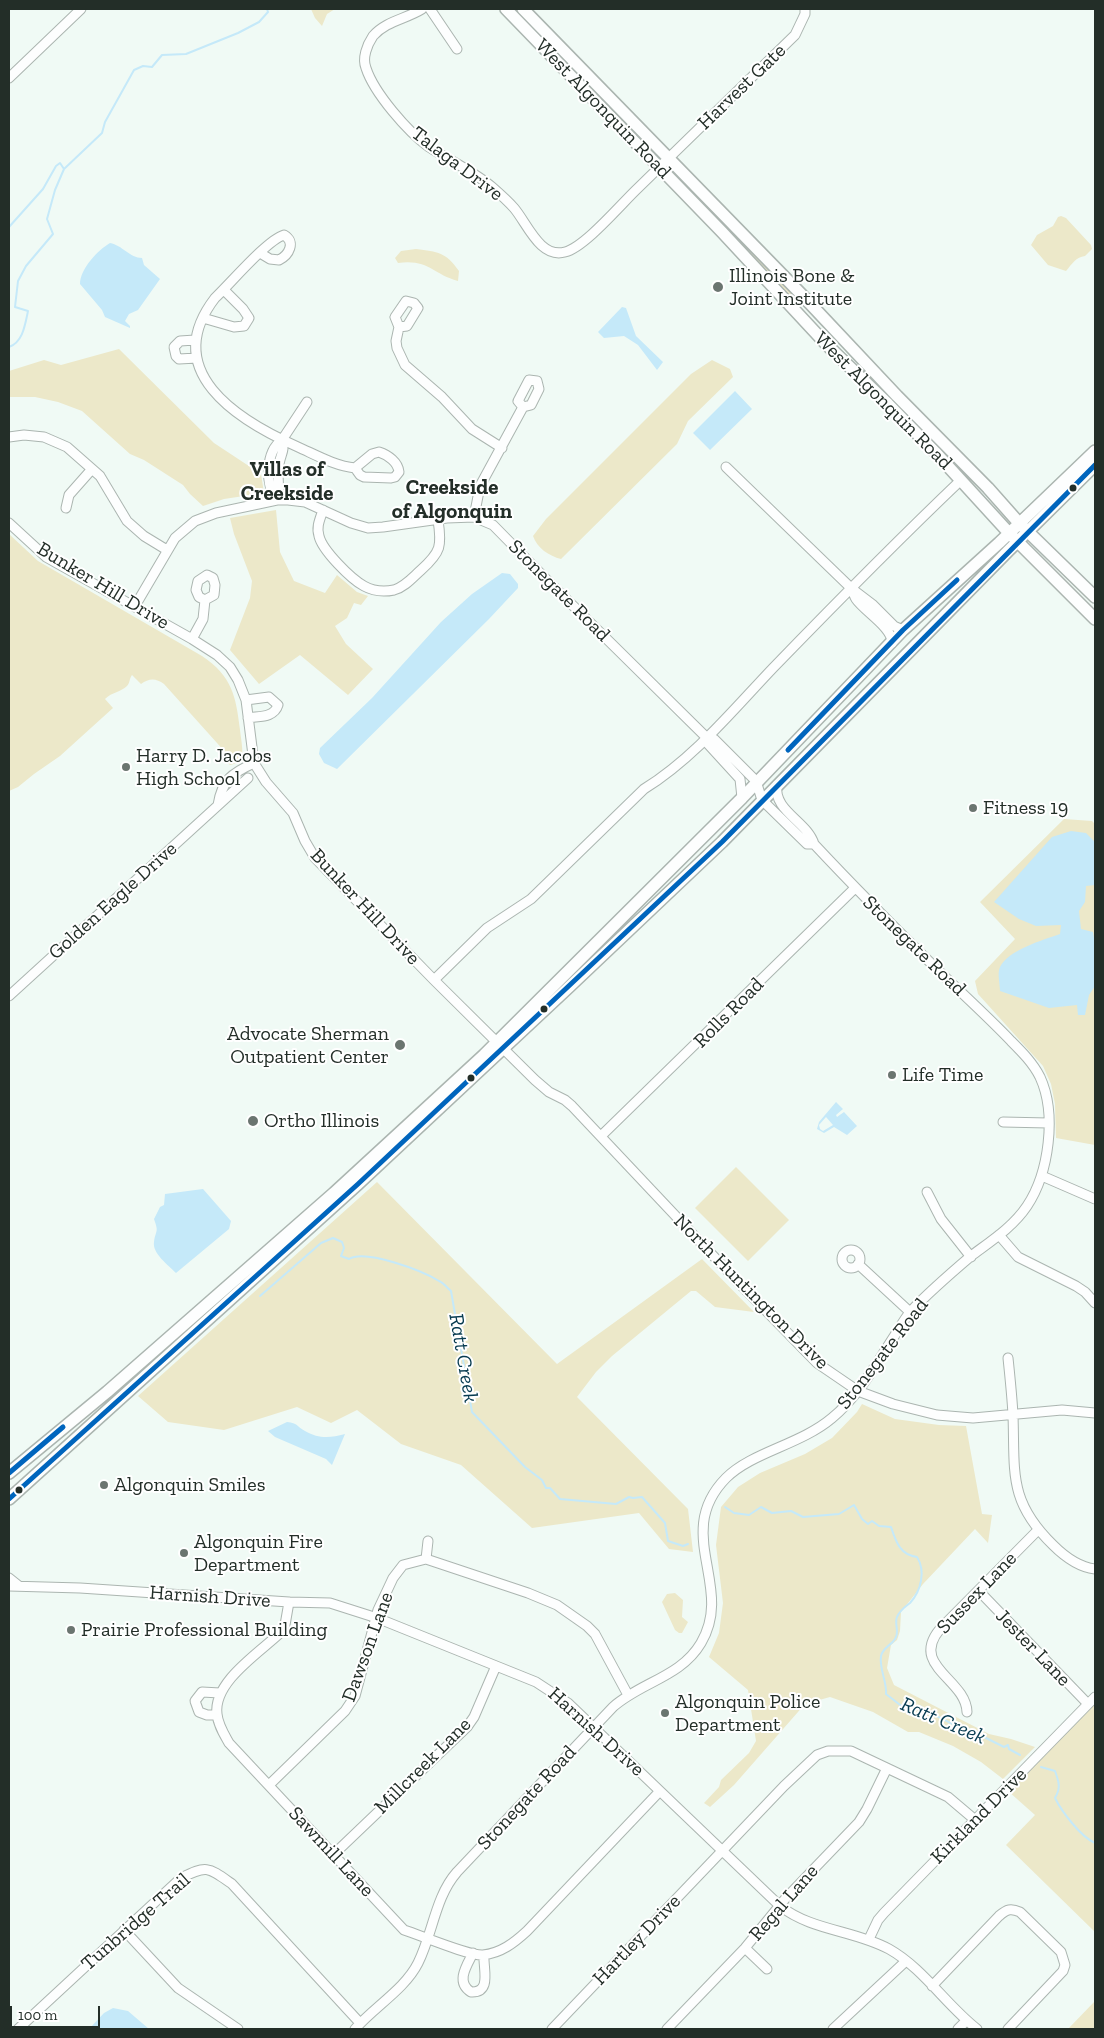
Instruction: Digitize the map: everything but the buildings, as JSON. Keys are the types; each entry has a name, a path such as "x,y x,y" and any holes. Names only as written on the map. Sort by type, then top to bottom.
{"main road":[{"name":"West Algonquin Road","path":"506,9 660,168 827,345 888,404 1009,533 1095,619"},
{"path":"524,9 988,488 1019,523 1095,597"},
{"path":"9,1499 358,1184 500,1046 568,973 742,798 903,630 1095,451"},
{"path":"9,1473 107,1392 334,1193 500,1046 722,842 1095,466"},
{"path":"1073,596 1095,614"}],"street":[{"path":"9,78 80,9"},
{"name":"Talaga Drive","path":"422,9 380,29 366,46 365,67 372,82 386,102 411,131 428,146 472,172 492,187 515,209 539,243 554,253 563,253 581,244 669,159"},
{"path":"430,9 457,49"},
{"name":"Harvest Gate","path":"669,159 795,35 805,14 805,9"},
{"path":"260,253 209,306 203,318 195,340 197,358 204,377 222,400 253,424 282,440 334,463 355,468 360,475 372,478 395,477 399,472 398,464 395,461 378,452 372,454 355,468"},
{"path":"203,318 234,327 244,326 249,318 243,309 224,290"},
{"path":"399,326 396,341 400,357 405,365 442,397 481,437 502,448"},
{"path":"195,340 180,341 174,347 174,351 179,359 197,358"},
{"path":"277,500 271,492 269,476 272,454 307,402"},
{"path":"134,606 175,538 195,521 216,513 277,500 305,502 351,523 375,528 474,517 480,486 502,448 522,407"},
{"path":"9,437 24,435 52,440 66,447 92,469 105,484 128,520 144,536 167,550"},
{"path":"726,467 851,588 872,604 894,626 903,630"},
{"path":"66,508 70,495 92,469"},
{"path":"434,980 487,928 531,900 644,789 661,778 706,737 851,588 961,480"},
{"path":"323,510 318,525 318,532 324,548 359,582 379,591 402,587 435,556 441,542 438,520"},
{"name":"Stonegate Road","path":"474,517 488,522 500,531 706,737 708,744 740,779 742,798"},
{"name":"Bunker Hill Drive","path":"9,522 46,556 192,639 217,655 230,667 238,680 246,700 254,763 266,782 293,813 305,841 315,858 500,1046"},
{"path":"851,588 857,599 886,629 892,639 892,643"},
{"path":"192,639 203,619 205,600"},
{"path":"246,700 269,697 278,705 274,713 270,715 248,718"},
{"name":"Stonegate Road","path":"706,737 714,739 756,782 762,800 807,844 814,844"},
{"name":"Golden Eagle Drive","path":"218,806 223,788 232,773 254,763"},
{"name":"Golden Eagle Drive","path":"9,996 248,778"},
{"name":"Stonegate Road","path":"357,2026 406,1979 417,1964 428,1938 444,1889 450,1880 593,1728 628,1695 679,1667 693,1654 706,1634 712,1614 712,1595 702,1542 707,1507 726,1479 740,1466 807,1436 833,1418 858,1391 910,1312 971,1257 999,1235 1025,1209 1042,1176 1048,1145 1046,1091 1039,1075 1029,1060 992,1020 855,888 814,844 811,836 779,802 776,794 777,785"},
{"name":"Rolls Road","path":"601,1136 855,888"},
{"name":"North Huntington Drive","path":"500,1046 549,1092 572,1106 817,1363 858,1391 893,1404 937,1415 973,1418 1062,1410 1095,1413"},
{"path":"1003,1122 1048,1123"},
{"path":"1042,1176 1095,1198"},
{"path":"928,1192 940,1219 971,1257"},
{"path":"999,1235 1018,1257 1076,1286 1085,1292 1095,1303"},
{"path":"858,1264 910,1312"},
{"path":"1008,1358 1015,1483 1022,1504 1038,1530 1069,1559 1095,1569"},
{"name":"Sussex Lane","path":"967,1712 964,1698 934,1662 931,1648 935,1635 1038,1530"},
{"path":"428,1542 426,1559 528,1592 557,1605 587,1626 594,1634 628,1695"},
{"name":"Dawson Lane","path":"269,1785 346,1711 355,1696 378,1610 393,1578 403,1565 426,1559"},
{"path":"9,1578 19,1586"},
{"name":"Harnish Drive","path":"9,1586 289,1602 330,1602 377,1618 546,1686 568,1703 780,1906 799,1919 870,1940 892,1951 906,1961 966,2021 977,2029"},
{"name":"Jester Lane","path":"979,1591 1088,1704"},
{"path":"217,1715 207,1715 199,1712 195,1701 202,1692 220,1693 228,1680 280,1633 285,1625 289,1602"},
{"name":"Millcreek Lane","path":"334,1855 467,1727 474,1717 496,1666"},
{"name":"Sawmill Lane","path":"220,1693 217,1715 221,1729 229,1743 404,1930 484,1955"},
{"name":"Kirkland Drive","path":"870,1940 878,1920 974,1819 1095,1697"},
{"name":"Hartley Drive","path":"552,2029 722,1851 817,1755 828,1750 851,1752 948,1797 974,1819"},
{"name":"Regal Lane","path":"667,2029 745,1948 780,1906 864,1816 887,1768"},
{"path":"473,1953 462,1978 464,1987 471,1992 479,1991 486,1982 484,1955 500,1950 515,1942 660,1791"},
{"name":"Tunbridge Trail","path":"18,2029 181,1878 205,1868 232,1884 357,2026"},
{"path":"932,1986 999,1916 1005,1911 1012,1909 1020,1912 1062,1952 1066,1965 1063,1971 1008,2029"},
{"path":"124,1930 178,1988 238,2029"},
{"path":"745,1948 767,1969"},
{"path":"833,2029 906,1961"},
{"path":"958,2029 966,2021"}],"shaded area":[{"path":"311,9 335,9 327,14 322,26 315,18"},
{"path":"1058,217 1066,218 1091,245 1092,249 1085,256 1072,263 1066,271 1048,265 1031,245 1037,235 1053,226"},
{"path":"735,237 798,295 792,301"},
{"path":"416,249 436,252 445,256 459,271 458,281 424,265 408,262 398,263 395,258 401,251"},
{"path":"119,349 214,443 261,474 264,493 224,499 203,506 183,485 144,460 130,454 82,411 58,402 35,397 9,397 9,371 44,360 61,365"},
{"path":"712,360 730,369 733,377 688,421 677,444 561,559 548,554 540,548 533,536 546,519 691,374"},
{"path":"276,510 280,552 294,581 325,593 337,575 357,592 368,596 361,605 354,603 347,618 335,626 346,644 373,669 348,695 300,655 259,684 230,650 250,598 252,581 230,518"},
{"path":"9,534 38,561 202,656 220,671 231,688 237,707 242,746 241,762 230,765 225,760 226,753 164,684 152,679 141,684 132,675 127,686 105,699 113,708 60,756 18,787 9,791"},
{"path":"1064,819 1092,821 1095,824 1095,1145 1056,1138 1055,1104 1051,1084 1043,1066 978,994 975,981 1015,939 980,902"},
{"path":"736,1167 789,1220 748,1261 695,1208"},
{"path":"377,1182 557,1364 702,1259 754,1312 715,1307 696,1291 691,1291 612,1356 596,1372 577,1397 688,1509 693,1552 669,1549 639,1513 532,1528 461,1465 401,1444 357,1410 331,1423 297,1407 224,1430 168,1422 138,1396"},
{"path":"862,1404 895,1419 939,1425 966,1426 982,1514 992,1515 988,1543 975,1529 923,1584 901,1612 900,1631 897,1640 891,1645 887,1668 894,1685 989,1734 1035,1747 1003,1779 981,1762 953,1746 919,1732 908,1732 873,1712 830,1697 805,1704 734,1785 710,1807 704,1803 719,1787 721,1780 749,1753 756,1741 748,1690 709,1657 719,1633 723,1603 716,1545 721,1507 738,1487 760,1473 805,1454 832,1438 857,1412"},
{"path":"675,1593 683,1600 682,1617 688,1622 682,1633 675,1630 662,1602 667,1594"},
{"path":"1095,1704 1095,1932 1006,1845 1035,1815 1008,1791"},
{"path":"1095,2001 1095,2029 1068,2029"}],"water":[{"path":"110,243 134,256 142,258 144,265 160,279 138,310 129,314 125,321 130,328 105,317 102,310 80,284 83,272 90,260"},
{"path":"622,307 626,308 636,336 663,362 657,370 638,345 624,336 604,338 598,332"},
{"path":"735,391 752,409 710,450 693,433"},
{"path":"502,573 510,574 518,584 518,588 489,619 337,769 324,763 319,754 320,748 372,698 441,622 472,594"},
{"path":"1071,831 1086,833 1095,842 1095,885 1086,886 1085,902 1079,911 1081,929 1093,932 1095,944 1095,986 1089,995 1085,1015 1078,1015 1077,1005 1049,1008 1000,991 999,979 1000,967 1004,961 1027,946 1060,934 1061,925 1036,926 1019,919 994,902 1052,837"},
{"path":"836,1102 843,1109 836,1115 837,1117 844,1112 857,1126 847,1135 834,1127 824,1133 817,1129 819,1122","holes":["826,1117 833,1125 823,1131 819,1125"]},
{"path":"203,1189 231,1221 229,1229 176,1273 161,1259 155,1250 154,1242 157,1229 154,1219 160,1207 164,1205 165,1194"},
{"path":"291,1422 310,1434 320,1437 345,1434 332,1465 326,1459 275,1437 268,1431"},
{"path":"113,2008 128,2011 149,2029 89,2029 104,2013"}],"waterway":[{"path":"9,347 14,345 20,337 28,311 15,307 18,281 26,266 53,234 47,219 55,190 64,169 102,133 105,122 134,70 143,66 152,67 162,55 186,54 238,33 259,22 268,12 267,9"},
{"path":"9,227 43,189 56,166 60,163 64,169"},
{"name":"Ratt Creek","path":"260,1296 321,1243 333,1238 342,1242 344,1248 341,1256 349,1259 368,1257 394,1262 441,1282 451,1291 472,1412 525,1467 542,1480 546,1488 550,1488 560,1499 616,1504 629,1497 642,1497 665,1523 668,1541 683,1546 688,1544"},
{"name":"Ratt Creek","path":"725,1507 734,1513 749,1515 761,1507 772,1513 791,1511 803,1517 839,1514 854,1505 862,1519 868,1524 872,1521 879,1526 891,1527 897,1543 903,1551 906,1554 917,1557 922,1575 917,1593 897,1617 896,1636 881,1656 886,1694 904,1708 920,1706 962,1730 966,1728 1004,1747 1008,1745 1009,1749 1020,1755"},
{"name":"Ratt Creek","path":"1041,1767 1055,1771 1059,1785 1055,1798 1058,1804 1078,1830 1095,1843"}],"transit line":[{"path":"9,1499 358,1184 722,842 1095,465"},
{"path":"788,750 903,630 957,580"},
{"path":"9,1473 63,1427"}],"place":[{"name":"Illinois Bone & Joint Institute","path":"718,287"},
{"name":"Harry D. Jacobs High School","path":"126,767"},
{"name":"Fitness 19","path":"973,808"},
{"name":"Advocate Sherman Outpatient Center","path":"400,1045"},
{"name":"Life Time","path":"892,1075"},
{"name":"Ortho Illinois","path":"253,1121"},
{"name":"Algonquin Smiles","path":"104,1485"},
{"name":"Algonquin Fire Department","path":"184,1553"},
{"name":"Prairie Professional Building","path":"71,1630"},
{"name":"Algonquin Police Department","path":"665,1713"}],"district":[{"name":"Villas of Creekside","path":"287,482"},
{"name":"Creekside of Algonquin","path":"452,500"}]}
